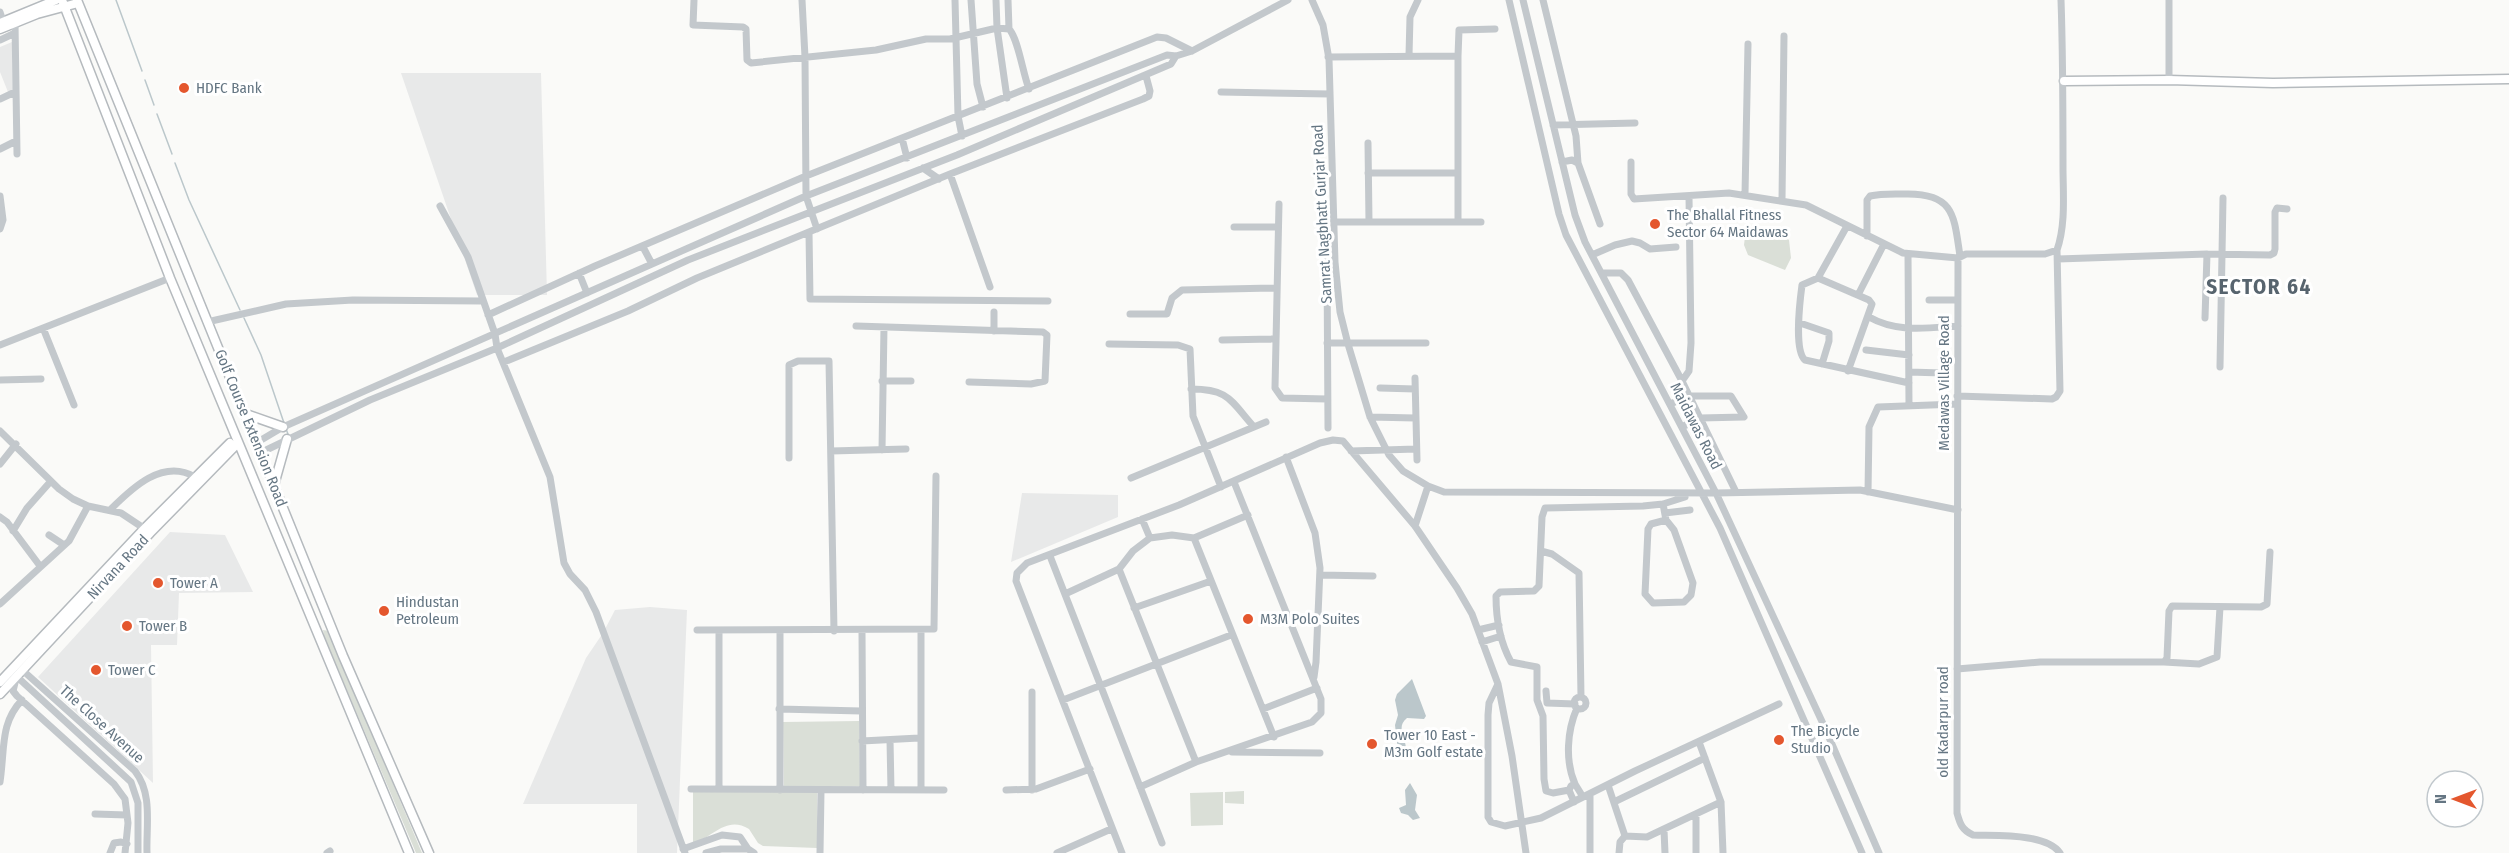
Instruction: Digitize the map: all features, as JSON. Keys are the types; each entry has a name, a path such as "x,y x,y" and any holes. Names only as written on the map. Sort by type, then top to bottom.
{"main road":[{"path":"1,24 61,2 78,1"},
{"name":"Golf Course Extension Road","path":"78,1 328,619 429,853"},
{"path":"1,24 15,23 61,2"},
{"name":"Golf Course Extension Road","path":"61,2 170,278 409,853"},
{"path":"2064,81 2169,80 2273,83 2509,79"},
{"path":"97,92 110,84"},
{"path":"182,305 198,298"},
{"path":"246,414 284,427"},
{"path":"274,486 287,439"},
{"name":"Nirvana Road","path":"0,694 15,672 195,477 237,440"},
{"name":"Nirvana Road","path":"147,531 237,440"},
{"path":"268,514 284,509"},
{"path":"314,625 328,619"},
{"name":"Nirvana Road","path":"0,682 15,672"}],"street":[{"path":"694,0 693,25 746,29 747,60 751,63 876,50 926,39 957,37 997,28 1009,29 1015,35 1021,68 1029,89"},
{"path":"802,0 805,57 806,196 817,229"},
{"path":"956,0 958,117 962,136"},
{"path":"971,0 977,84 982,107"},
{"path":"996,0 997,28 1007,98"},
{"path":"1008,0 1009,29"},
{"path":"256,444 284,427 806,196 1167,55 1176,56 1192,51 1275,3 1288,0"},
{"name":"Samrat Nagbhatt Gurjar Road","path":"1312,0 1323,25 1328,57 1332,222 1340,312 1370,417 1385,449 1396,465 1428,486 1444,492 1716,493 1860,490 1958,510"},
{"path":"1409,55 1410,17 1418,0"},
{"name":"Maidawas Road","path":"1509,0 1559,214 1566,235 1702,492 1751,597 1862,853"},
{"name":"Maidawas Road","path":"1523,0 1575,215 1592,255 1716,493 1825,728 1879,853"},
{"path":"1543,0 1578,145 1578,164 1600,224"},
{"path":"1868,492 1869,427 1878,407 1957,400 2052,399 2059,395 2057,250 2060,241 2063,196 2064,81 2061,0"},
{"path":"2169,0 2169,80"},
{"path":"0,12 1,24"},
{"path":"15,23 17,154"},
{"path":"1458,222 1459,30 1495,29"},
{"path":"0,40 15,33"},
{"path":"1782,200 1784,36"},
{"path":"488,315 579,273 806,177 1157,38 1166,38 1192,51"},
{"path":"1744,194 1748,44"},
{"path":"260,453 370,400 497,348 688,260 963,153 1146,76 1171,64 1176,56"},
{"path":"1328,57 1458,56"},
{"path":"504,363 808,232 939,178 1143,99 1149,96 1150,91 1146,76"},
{"path":"0,99 15,92"},
{"path":"1221,92 1330,94"},
{"path":"1553,125 1635,123"},
{"path":"902,138 907,158"},
{"path":"0,149 16,141"},
{"path":"1368,143 1369,222"},
{"path":"958,171 963,153"},
{"path":"1562,162 1572,160 1578,164"},
{"path":"1631,162 1631,194 1634,198 1744,194 1782,200 1806,206 1908,254 1959,257 2045,254 2057,250"},
{"path":"923,168 939,178"},
{"path":"1368,173 1458,173"},
{"path":"950,174 990,287"},
{"name":"Medawas Village Road","path":"1867,236 1867,200 1870,196 1926,194 1949,207 1955,224 1959,257 1958,510"},
{"path":"0,196 3,220 0,230"},
{"path":"1683,381 1689,371 1691,343 1689,196"},
{"path":"2220,367 2224,271 2221,255 2223,198"},
{"path":"1279,204 1275,388 1280,397 1327,399"},
{"path":"440,206 468,257 495,334 497,348 550,477 564,563 570,574 585,590 596,612 684,851 730,835 740,837 751,851"},
{"path":"2058,258 2273,254 2275,212 2277,208 2287,209"},
{"path":"1332,222 1481,222"},
{"path":"1847,226 1818,278 1802,285 1798,343 1802,358 1848,371 1909,383"},
{"path":"1234,227 1278,227"},
{"path":"808,232 810,299 1048,301"},
{"path":"1592,255 1615,245 1632,241 1650,249 1676,247"},
{"path":"1858,295 1884,244"},
{"path":"643,247 652,264"},
{"path":"1328,428 1327,261 1334,248"},
{"path":"1908,254 1909,405"},
{"path":"2205,318 2207,254"},
{"path":"1602,273 1617,272 1626,276 1683,381 1736,492"},
{"path":"579,273 588,293"},
{"path":"0,345 170,278"},
{"path":"1818,278 1858,295 1872,304 1848,371"},
{"path":"1130,314 1167,314 1172,298 1182,290 1277,288"},
{"path":"207,322 286,304 353,300 482,301"},
{"path":"1929,300 1958,300"},
{"path":"994,312 994,331"},
{"path":"1869,317 1881,324 1909,329 1958,326"},
{"path":"1800,323 1829,333 1822,364"},
{"path":"856,326 1043,332 1046,334 1045,381 1035,384 969,382"},
{"path":"882,450 884,327"},
{"path":"43,328 74,405"},
{"path":"1222,339 1276,339"},
{"path":"1327,343 1426,343"},
{"path":"1109,344 1188,347 1192,354 1193,416 1221,487"},
{"path":"1866,350 1909,355"},
{"path":"789,458 789,365 798,361 826,360 830,363 834,631"},
{"path":"1909,372 1942,373"},
{"path":"1415,378 1417,460"},
{"path":"0,381 41,379"},
{"path":"882,381 911,381"},
{"path":"1380,388 1415,389"},
{"path":"1191,389 1212,389 1221,392 1254,427"},
{"path":"1670,404 1690,396 1731,396 1744,417 1700,418 1682,427"},
{"path":"1370,417 1415,417"},
{"path":"1131,478 1266,422"},
{"path":"0,431 16,444 51,481 73,499 88,506 111,509 121,513 147,531"},
{"path":"1122,853 1016,581 1017,573 1023,566 1234,482 1286,457 1333,440 1343,441 1415,526 1472,614 1498,684 1523,823 1526,853"},
{"path":"0,464 16,444"},
{"path":"831,451 906,449"},
{"path":"1351,451 1416,449"},
{"path":"1286,457 1316,533 1320,574 1316,662 1313,678"},
{"path":"111,509 146,478 174,471 186,472 195,477"},
{"path":"697,630 932,630 936,625 936,476"},
{"path":"13,531 27,508 51,481"},
{"path":"1140,787 1196,762 1274,737 1317,719 1322,707 1317,687 1234,482"},
{"path":"1415,526 1428,486"},
{"path":"1575,784 1569,790 1553,794 1546,791 1543,716 1537,700 1537,667 1511,662 1498,625 1497,594 1538,589 1542,518 1547,507 1663,504 1686,497"},
{"path":"1663,504 1665,517 1674,530 1693,583 1691,595 1684,603 1653,603 1645,594 1648,529 1650,524 1665,517 1690,510"},
{"path":"0,604 64,545 72,536 88,506"},
{"name":"old Kadarpur road","path":"1958,510 1957,813 1959,823 1965,831 1973,835 2039,839 2051,843 2060,853"},
{"path":"1065,594 1119,569 1132,551 1150,538 1172,535 1194,538 1248,515"},
{"path":"0,517 40,566"},
{"path":"1142,519 1150,538"},
{"path":"49,535 64,545"},
{"path":"1194,538 1231,635 1274,737"},
{"path":"1540,550 1552,554 1579,573 1581,697 1576,699 1569,735 1569,748 1571,771 1575,784 1586,795 1590,853"},
{"path":"2164,662 2168,658 2169,610 2172,606 2261,607 2268,604 2270,552"},
{"path":"1050,556 1162,843"},
{"path":"1119,569 1196,762"},
{"path":"1320,574 1373,576"},
{"path":"1134,608 1210,581"},
{"path":"1957,669 2040,662 2199,664 2217,657 2220,607"},
{"path":"1478,630 1498,625"},
{"path":"719,630 719,789"},
{"path":"921,630 919,738 921,789"},
{"path":"780,631 780,790"},
{"path":"862,631 863,790"},
{"path":"1063,700 1231,635"},
{"path":"1482,642 1501,636"},
{"path":"15,672 13,691 114,784 125,799 127,815 125,853"},
{"name":"The Close Avenue","path":"15,672 135,771 145,788"},
{"name":"The Close Avenue","path":"15,672 131,782 136,792"},
{"path":"1498,684 1489,704 1488,716 1488,817 1491,822 1505,826 1541,818 1779,704"},
{"path":"1263,709 1317,687"},
{"path":"1032,692 1032,790"},
{"path":"1546,692 1546,702 1549,704 1576,706"},
{"path":"0,782 2,721 11,708 22,700"},
{"path":"779,709 861,711"},
{"path":"862,741 919,738"},
{"path":"890,740 891,790"},
{"path":"1699,742 1721,802 1723,853"},
{"path":"1229,752 1243,754 1320,753"},
{"path":"1614,802 1705,758"},
{"path":"1006,790 1032,790 1090,769"},
{"path":"1608,785 1625,836"},
{"path":"142,821 136,792 145,788 142,851"},
{"path":"691,789 944,790"},
{"path":"1569,790 1574,802"},
{"path":"820,791 820,853"},
{"path":"1625,836 1647,837 1721,802"},
{"path":"95,814 127,815"},
{"path":"1696,814 1696,853"},
{"path":"1056,853 1111,829"},
{"path":"1664,830 1665,853"},
{"path":"1619,853 1620,842 1625,836"},
{"path":"110,853 114,843 127,844"},
{"path":"706,853 721,849 751,851"}],"shaded area":[{"path":"12,42 13,90 8,92 0,72 0,47"},
{"path":"401,73 541,73 547,295 477,295"},
{"path":"1746,228 1780,234 1789,240 1791,258 1785,270 1748,255 1744,245"},
{"path":"1022,493 1118,495 1118,517 1011,562"},
{"path":"170,532 225,535 253,592 179,593 177,645 151,645 153,783 38,677"},
{"path":"650,607 687,610 677,853 637,853 637,804 523,804 586,658 615,610"},
{"path":"323,630 329,631 422,853 416,853"},
{"path":"1412,679 1426,716 1424,719 1407,718 1404,721 1402,728 1406,748 1401,751 1397,743 1395,725 1398,715 1395,700 1397,694"},
{"path":"859,721 860,786 784,787 783,722"},
{"path":"1410,783 1417,795 1415,810 1420,818 1413,820 1401,813 1399,808 1406,805 1405,790"},
{"path":"817,791 817,848 763,846 758,843 749,829 741,825 726,826 693,844 693,792"},
{"path":"1244,791 1244,804 1225,803 1225,792"},
{"path":"1223,792 1223,825 1191,826 1190,793"}],"waterway":[{"path":"116,0 142,71"},
{"path":"145,80 154,105"},
{"path":"157,114 172,154"},
{"path":"175,163 189,200 240,310"},
{"path":"244,318 261,355 284,423"},
{"path":"286,429 288,434"}],"place":[{"name":"HDFC Bank","path":"184,88"},
{"name":"The Bhallal Fitness Sector 64 Maidawas","path":"1655,224"},
{"name":"Tower A","path":"158,583"},
{"name":"Hindustan Petroleum","path":"384,611"},
{"name":"M3M Polo Suites","path":"1248,619"},
{"name":"Tower B","path":"127,626"},
{"name":"Tower C","path":"96,670"},
{"name":"The Bicycle Studio","path":"1779,740"},
{"name":"Tower 10 East - M3m Golf estate","path":"1372,744"}],"district":[{"name":"SECTOR 64","path":"2259,287"}]}
